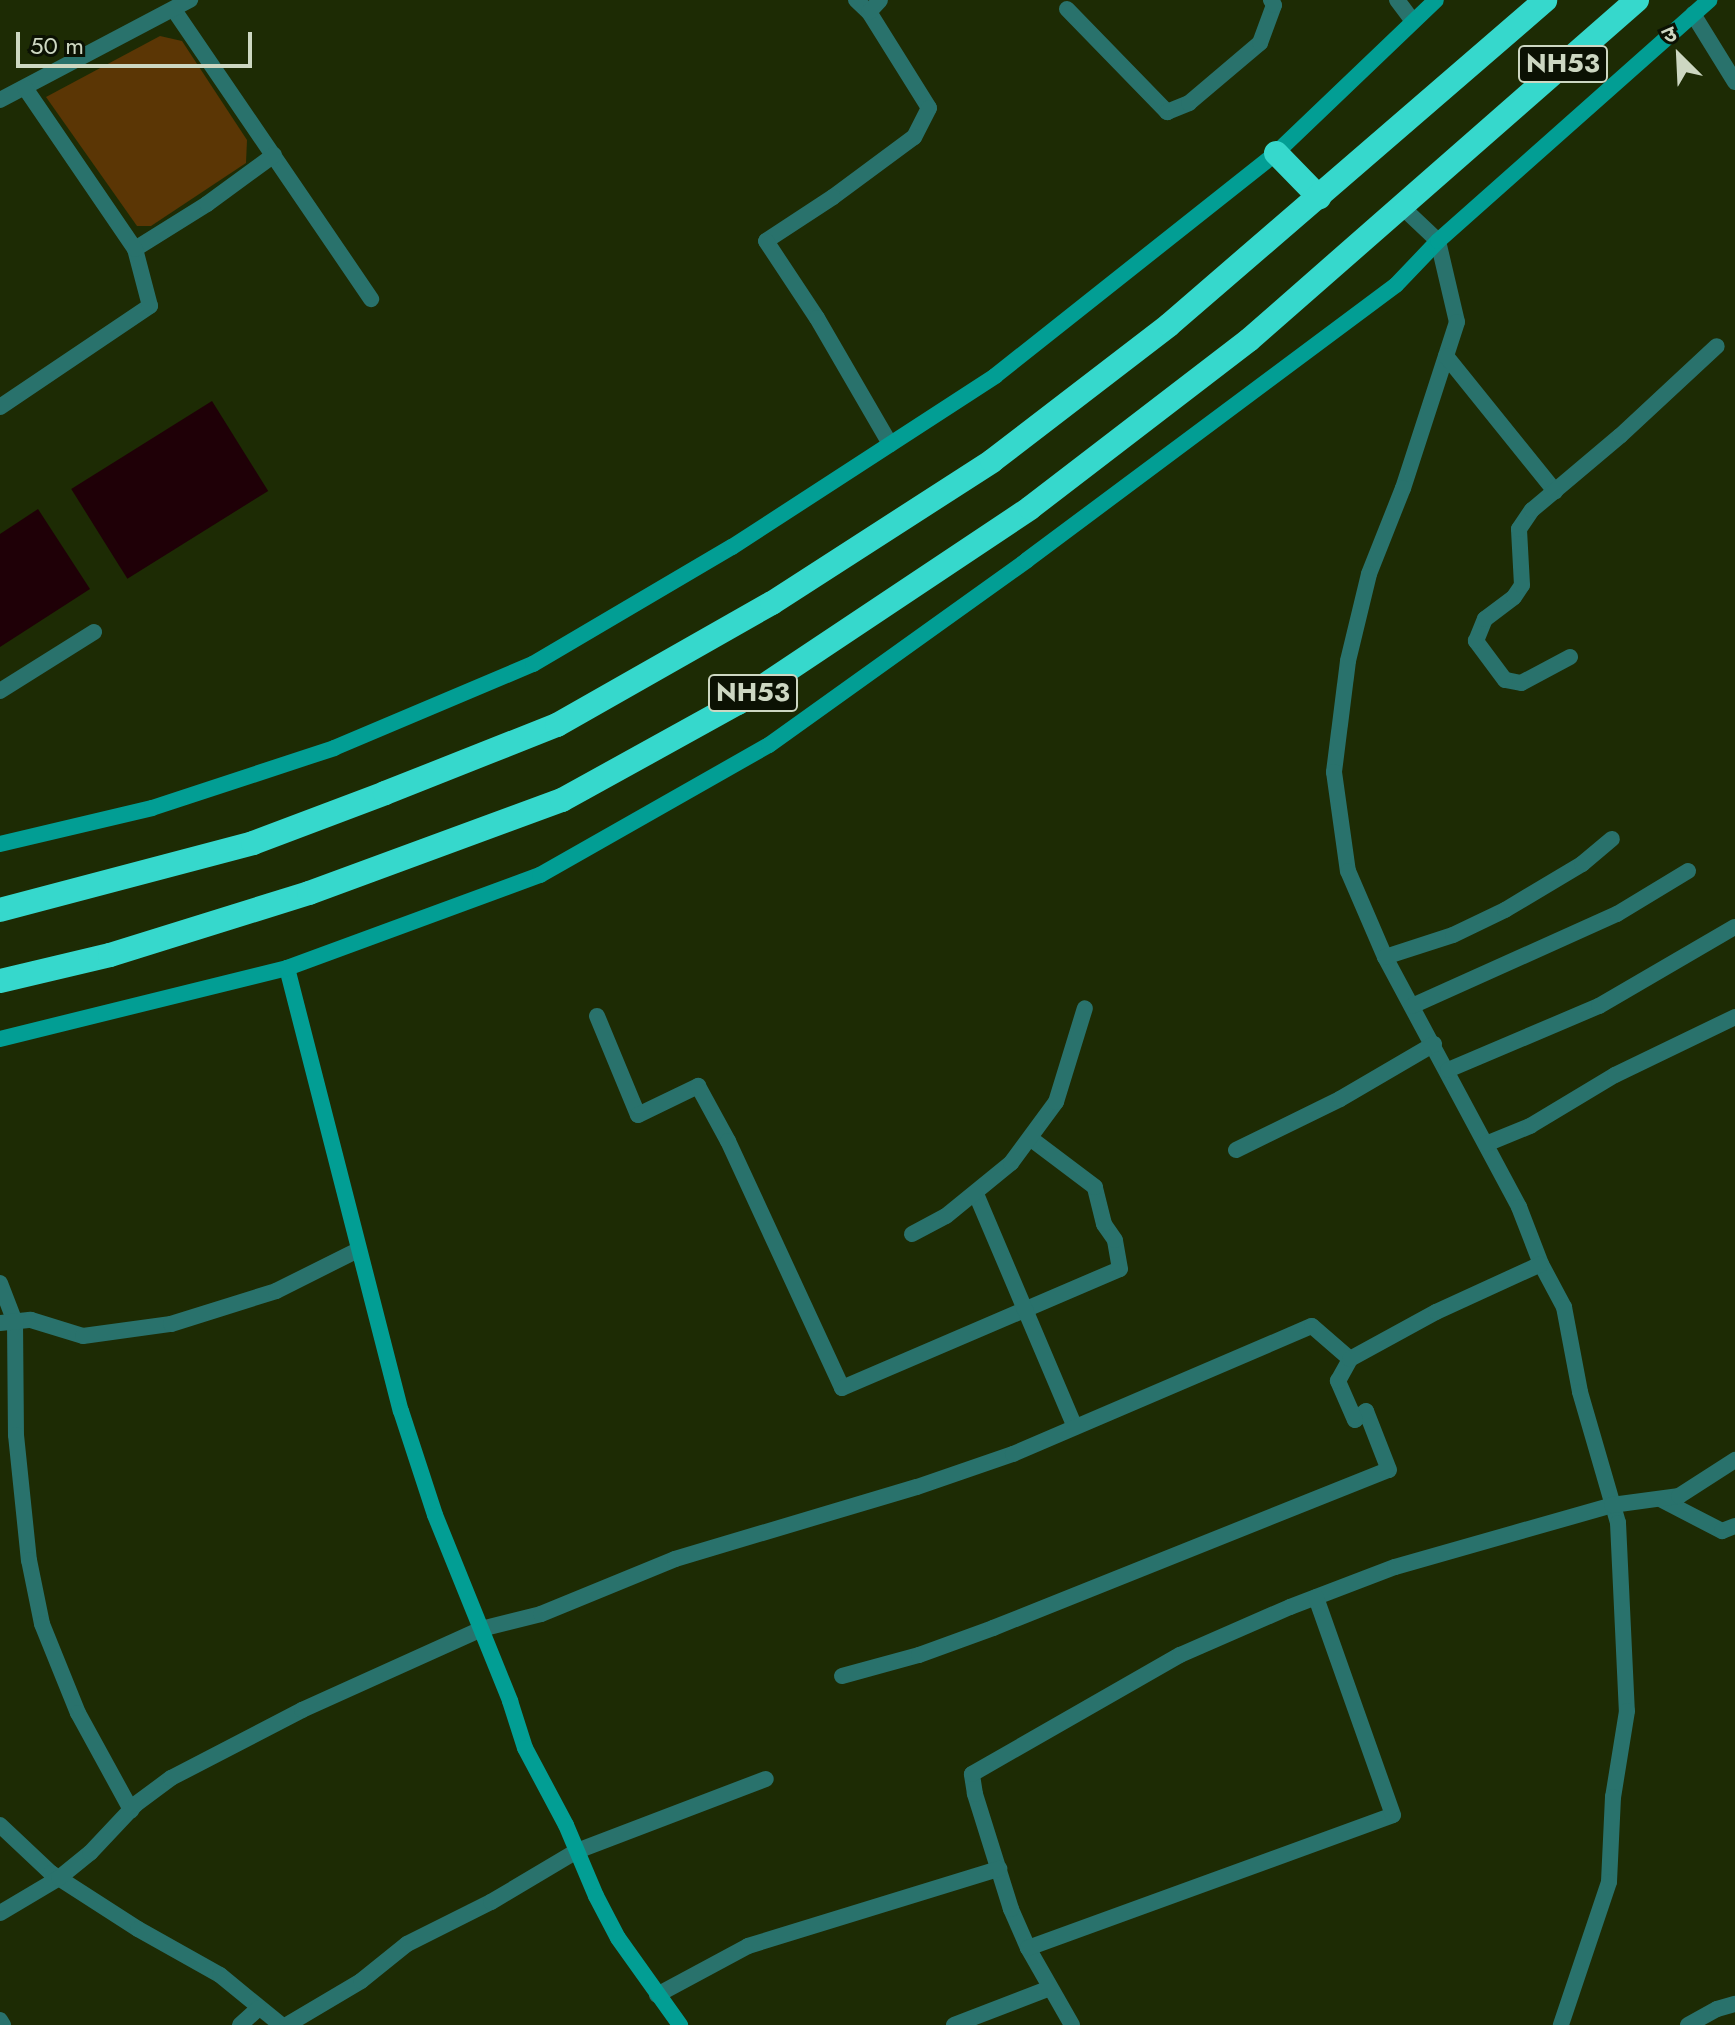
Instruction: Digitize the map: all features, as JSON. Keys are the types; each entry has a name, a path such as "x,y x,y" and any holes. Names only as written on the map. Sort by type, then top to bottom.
{"highway":[{"name":"NH53","path":"0,910 253,843 557,725 772,603 992,461 1169,325 1545,0"},
{"name":"NH53","path":"0,981 110,955 295,897 562,800 738,703 1030,508 1249,340 1637,0"},
{"path":"1276,153 1319,197"}],"street":[{"path":"0,100 190,0"},
{"path":"856,0 875,6 929,108 914,137 833,197 766,241 817,318 890,444"},
{"path":"1067,9 1167,112 1189,103 1260,43 1274,5 1271,0"},
{"path":"1397,0 1412,20"},
{"path":"0,844 152,808 334,748 533,664 732,547 995,376 1276,153 1436,0"},
{"path":"0,1039 287,968 540,875 769,745 1027,560 1396,285 1438,241 1709,0"},
{"path":"174,10 371,299"},
{"path":"1693,14 1735,82"},
{"path":"0,407 150,306 135,249 25,88"},
{"path":"135,249 207,204 274,155"},
{"path":"1401,206 1438,241 1457,322 1403,488 1369,574 1348,661 1334,772 1348,871 1385,957 1519,1207 1541,1264 1564,1307 1580,1392 1619,1536 1627,1711 1613,1797 1609,1882 1561,2025"},
{"path":"1570,657 1521,683 1505,680 1476,641 1485,619 1514,597 1522,585 1519,529 1532,510 1717,346"},
{"path":"1446,356 1555,491"},
{"path":"0,691 94,632"},
{"path":"1385,957 1453,935 1505,910 1582,864 1612,839"},
{"path":"1412,1006 1617,914 1688,871"},
{"path":"1448,1070 1599,1006 1735,927"},
{"path":"287,968 401,1411 435,1515 525,1748 618,1938 680,2025"},
{"path":"912,1234 976,1194 1011,1163 1056,1102 1069,1070 1085,1008"},
{"path":"597,1016 638,1115 698,1086 728,1141 842,1388 1120,1269 1115,1240 1104,1224 1095,1187 1030,1138"},
{"path":"1486,1144 1530,1126 1615,1075 1735,1017"},
{"path":"1236,1150 1340,1099 1434,1044"},
{"path":"976,1194 1075,1427"},
{"path":"7,1322 31,1320 83,1336 171,1324 276,1291 358,1250"},
{"path":"842,1676 919,1655 993,1628 1389,1470 1366,1411 1355,1420 1338,1381 1350,1359 1436,1312 1541,1264"},
{"path":"0,1283 7,1322 29,1560 42,1624 78,1713 131,1810"},
{"path":"0,1913 59,1878 90,1853 131,1810 171,1778 302,1710 481,1629 541,1614 675,1559 917,1487 1013,1454 1312,1326 1350,1359"},
{"path":"1072,2025 1028,1948 999,1869 975,1794 972,1774 1180,1655 1316,1597 1395,1567 1612,1505 1679,1496 1735,1460"},
{"path":"1660,1499 1722,1531 1735,1526"},
{"path":"1028,1948 1393,1815 1316,1597"},
{"path":"0,1825 59,1878 138,1929 220,1975 284,2025 361,1981 407,1944 491,1902 577,1851 766,1779"},
{"path":"657,1995 712,1962 748,1946 999,1869"},
{"path":"954,2025 1050,1988"},
{"path":"1688,2025 1717,2009 1735,2004"},
{"path":"240,2025 259,2008"}],"shaded area":[{"path":"160,36 182,41 247,140 246,163 151,226 137,226 46,97"},
{"path":"212,401 268,491 127,579 71,489"},
{"path":"38,509 90,589 0,647 0,534"}]}
